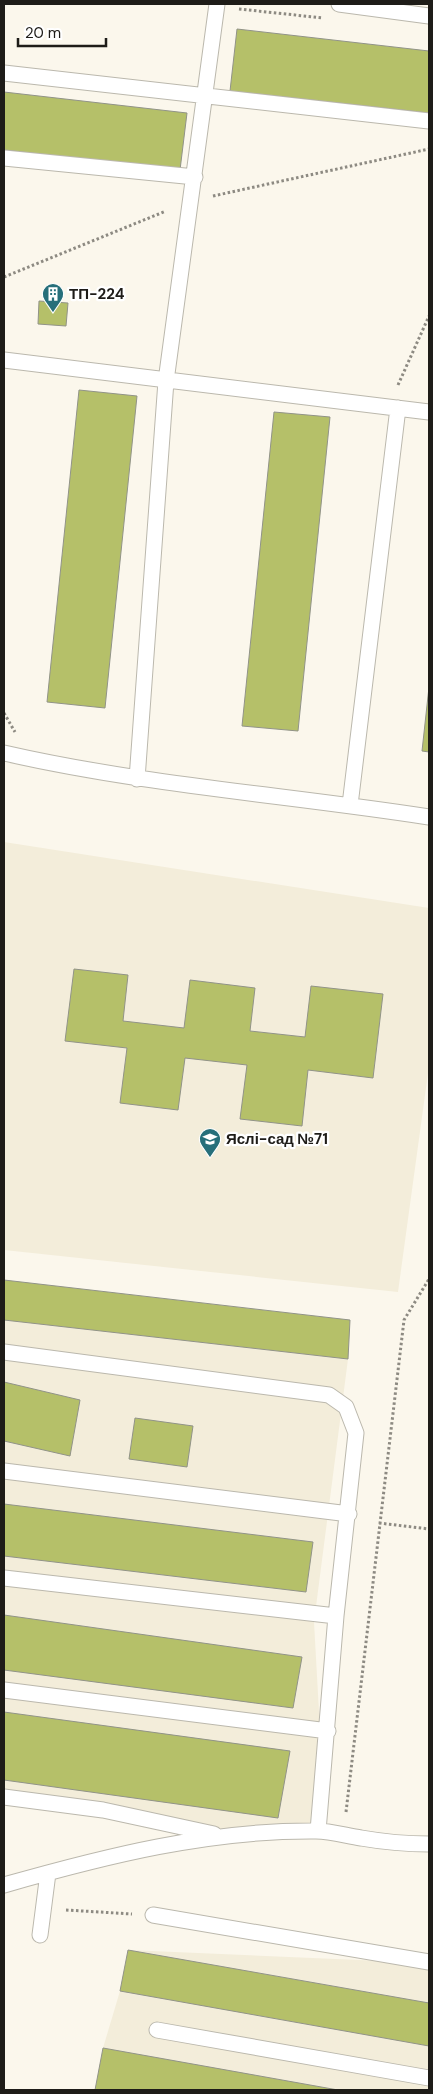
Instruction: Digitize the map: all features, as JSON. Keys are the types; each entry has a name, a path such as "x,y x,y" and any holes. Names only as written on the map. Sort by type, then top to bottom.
{"lane":[{"path":"339,4 429,16"},
{"path":"137,779 166,381 196,177 217,5"},
{"path":"4,73 429,122"},
{"path":"4,158 196,177"},
{"path":"4,360 429,412"},
{"path":"350,805 393,407"},
{"path":"4,753 137,779 350,805 429,817"},
{"path":"4,1352 329,1395 346,1407 356,1433 349,1514 336,1616 328,1731 318,1831"},
{"path":"4,1471 349,1514"},
{"path":"4,1578 336,1616"},
{"path":"4,1690 328,1731"},
{"path":"4,1797 103,1810 221,1835"},
{"path":"4,1885 148,1848 221,1835 318,1831 394,1843 429,1844"},
{"path":"40,1936 48,1873"},
{"path":"152,1915 429,1962"},
{"path":"156,2030 429,2078"}],"path":[{"path":"217,5 333,20"},
{"path":"393,407 429,316"},
{"path":"343,1835 404,1320 429,1279"},
{"path":"379,1523 429,1529"},
{"path":"43,1909 152,1915"}],"shaded area":[{"name":"Яслі-сад №71","path":"4,842 429,908 429,1066 398,1292 4,1250"},
{"path":"4,1281 350,1327 348,1359 314,1622 320,1730 318,1831 221,1835 4,1797"},
{"path":"128,1950 429,1963 429,2090 95,2090 103,2048 120,1991"}],"building":[{"path":"237,29 429,51 429,113 230,91"},
{"path":"4,92 187,113 180,170 4,150"},
{"name":"ТП-224","path":"39,301 68,303 66,326 38,324"},
{"path":"79,390 137,396 105,708 47,702"},
{"path":"274,412 330,417 298,731 242,726"},
{"path":"429,687 429,752 422,751"},
{"path":"74,969 128,975 123,1021 184,1028 190,980 255,988 250,1031 305,1037 311,986 383,994 373,1078 308,1070 302,1126 240,1119 247,1065 185,1058 178,1110 120,1103 127,1048 65,1041"},
{"path":"4,1280 350,1320 348,1359 4,1320"},
{"path":"4,1382 80,1400 70,1456 4,1441"},
{"path":"135,1418 193,1426 187,1467 129,1459"},
{"path":"4,1504 313,1542 306,1592 4,1556"},
{"path":"4,1615 302,1657 293,1708 4,1670"},
{"path":"4,1712 290,1751 278,1818 4,1780"},
{"path":"128,1950 429,2003 429,2046 120,1991"},
{"path":"103,2048 338,2090 95,2090"}],"place":[{"name":"ТП-224","path":"53,313"},
{"name":"Яслі-сад №71","path":"210,1158"}]}
